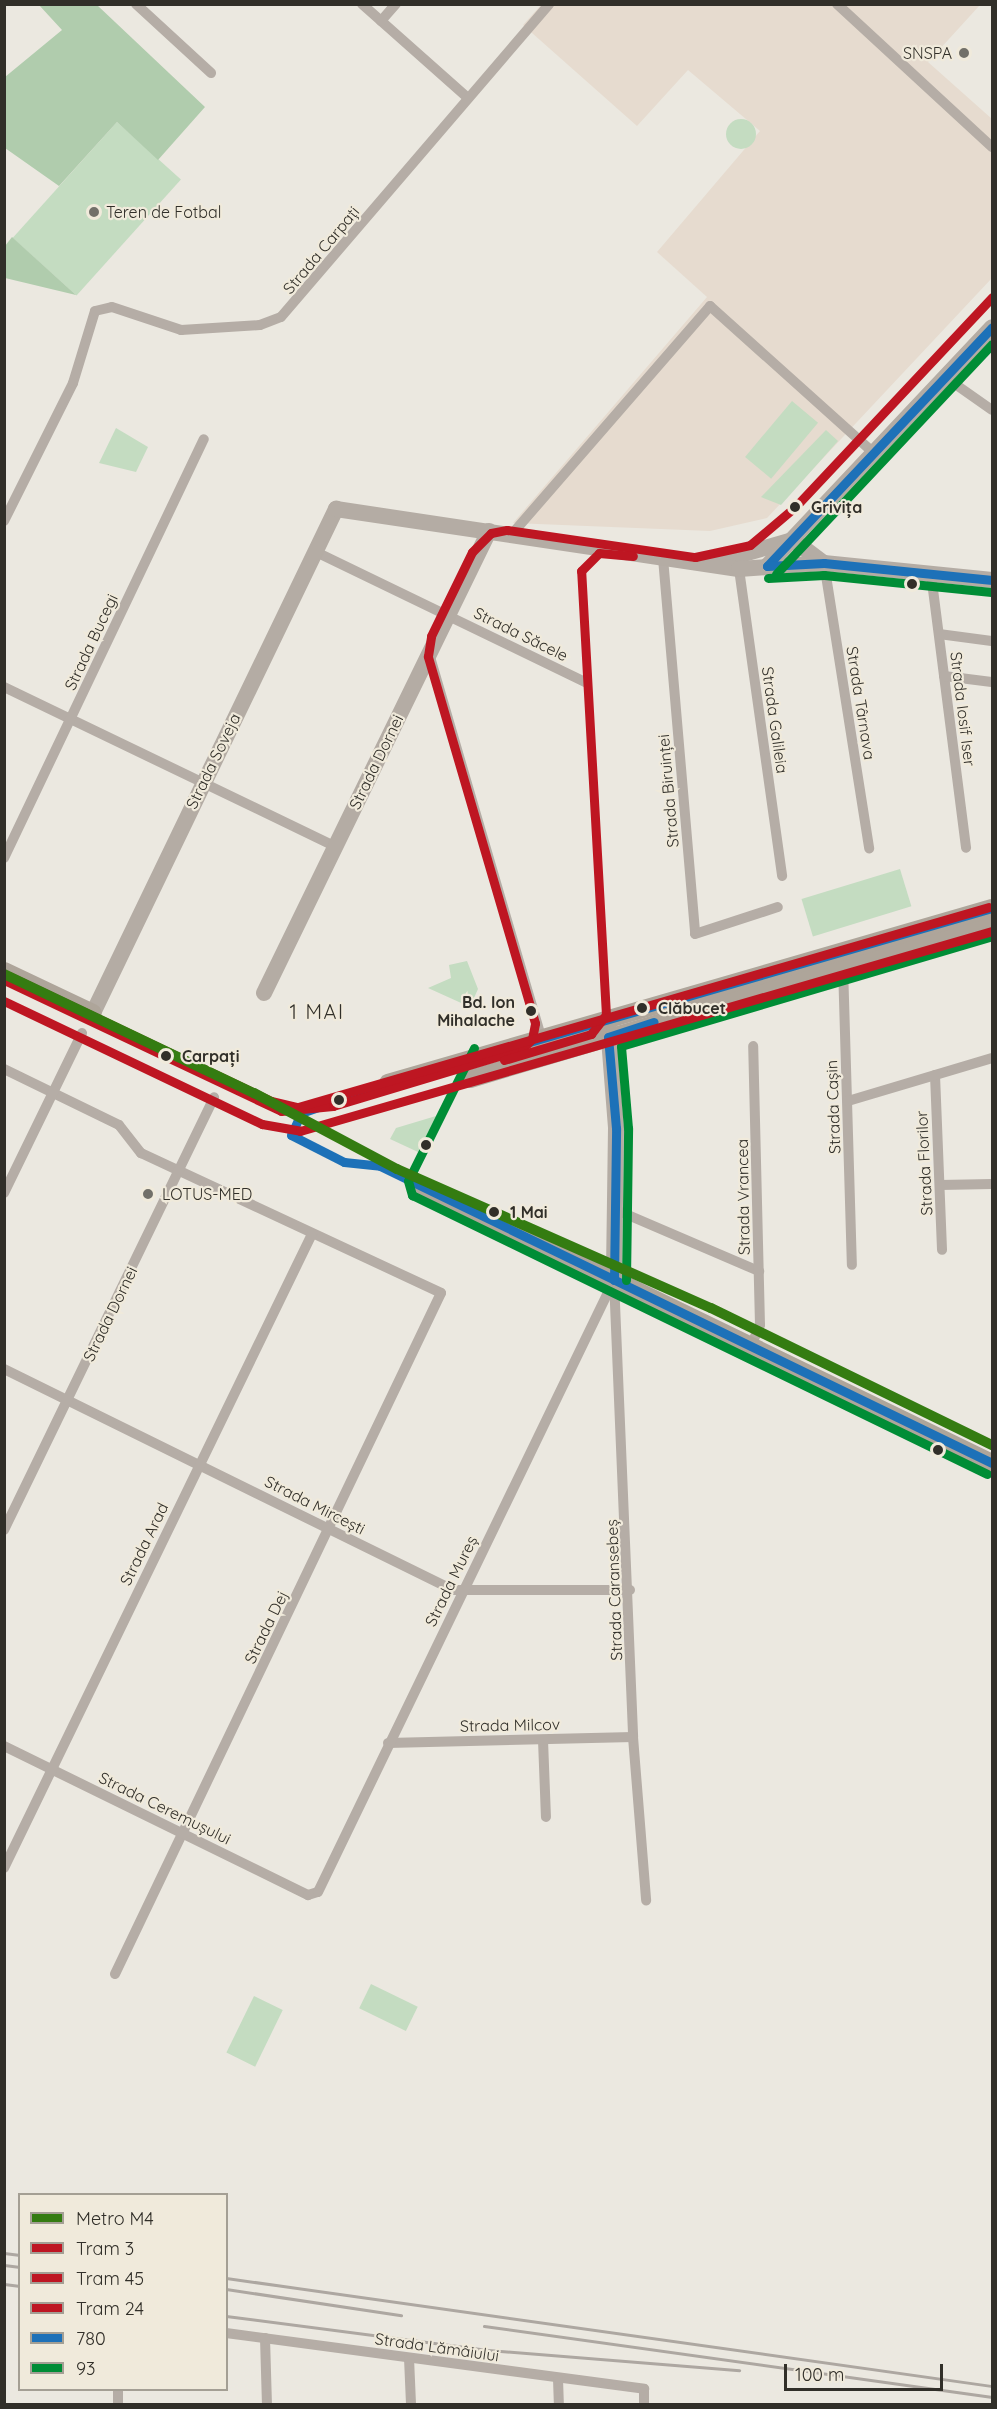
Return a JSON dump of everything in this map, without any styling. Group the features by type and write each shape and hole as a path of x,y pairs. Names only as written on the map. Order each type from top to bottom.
{"main road":[{"path":"470,1079 608,1037 993,908"},
{"path":"388,1083 607,1017 842,957 993,924"},
{"path":"4,971 93,1013"},
{"path":"419,1185 993,1463"}],"street":[{"path":"136,4 211,73"},
{"path":"362,4 468,98 549,4"},
{"path":"381,21 396,4"},
{"path":"837,4 993,147"},
{"name":"Strada Carpați","path":"4,521 74,383 95,311 112,307 181,330 260,325 281,317 468,98"},
{"path":"512,534 710,306 874,453"},
{"path":"767,566 993,327"},
{"path":"945,377 993,410"},
{"name":"Strada Bucegi","path":"4,858 204,439"},
{"name":"Strada Soveja","path":"93,1013 334,510 489,531"},
{"path":"489,531 739,569 824,563 993,580"},
{"name":"Strada Dornei","path":"264,993 489,531"},
{"path":"793,540 824,563"},
{"path":"708,565 793,540"},
{"path":"793,540 793,556 801,565"},
{"name":"Strada Săcele","path":"314,551 585,682"},
{"name":"Strada Biruinței","path":"663,558 694,934 778,907"},
{"name":"Strada Târnava","path":"824,563 869,848"},
{"name":"Strada Galileia","path":"739,569 782,876"},
{"name":"Strada Iosif Iser","path":"931,574 966,848"},
{"path":"939,634 993,641"},
{"path":"430,651 541,1036"},
{"path":"944,676 993,682"},
{"path":"4,687 335,846"},
{"name":"Strada Cașin","path":"842,957 852,1265"},
{"path":"607,1017 616,1128 614,1280"},
{"path":"4,1193 82,1033"},
{"name":"Strada Vrancea","path":"750,1346 760,1325 753,1046"},
{"path":"470,1079 484,1053"},
{"path":"848,1101 993,1058"},
{"path":"4,1070 119,1125 141,1153 312,1234"},
{"name":"Strada Florilor","path":"935,1075 942,1250"},
{"name":"Strada Dornei","path":"4,1530 214,1097"},
{"path":"940,1185 993,1184"},
{"path":"614,1209 759,1271"},
{"name":"Strada Dej","path":"115,1974 331,1529 441,1293 312,1234"},
{"name":"Strada Arad","path":"4,1868 312,1234"},
{"name":"Strada Caransebeș","path":"614,1280 630,1590 633,1737 646,1900"},
{"name":"Strada Mureș","path":"314,1895 614,1280"},
{"name":"Strada Mircești","path":"4,1369 462,1593 630,1590"},
{"name":"Strada Milcov","path":"388,1743 633,1737"},
{"path":"543,1740 546,1817"},
{"name":"Strada Ceremușului","path":"4,1746 314,1895"},
{"name":"Strada Lămâiului","path":"228,2333 644,2389 644,2404"},
{"path":"266,2338 267,2404"},
{"path":"409,2358 411,2404"},
{"path":"558,2379 559,2404"}],"shaded area":[{"path":"541,5 980,5 928,62 992,119 992,278 767,518 710,531 513,523 707,297 657,252 760,131 688,70 637,126 523,25"}],"green space":[{"path":"39,5 97,5 205,107 158,160 117,122 59,186 5,148 5,77 62,30"},
{"path":"741,119 752,123 756,134 752,145 741,149 730,145 726,134 730,123"},
{"name":"Teren de Fotbal","path":"117,122 181,180 77,295 13,238"},
{"path":"12,237 76,295 5,278 5,246"},
{"path":"792,401 818,423 771,479 745,457"},
{"path":"116,428 148,447 136,472 99,463"},
{"path":"826,430 838,441 781,505 761,497"},
{"path":"900,869 911,906 813,936 802,899"},
{"path":"467,961 478,989 470,1007 428,988 451,978 449,965"},
{"path":"436,1116 418,1152 390,1139 396,1128"},
{"path":"371,1984 418,2007 406,2031 359,2008"},
{"path":"254,1996 283,2010 255,2067 226,2053"}],"railway":[{"path":"4,2253 18,2255"},
{"path":"4,2265 18,2267"},
{"path":"228,2278 992,2386"},
{"path":"4,2284 18,2286"},
{"path":"228,2289 401,2315"},
{"path":"228,2316 488,2350 739,2370"},
{"path":"484,2326 992,2397"}],"metro line":[{"name":"M4","path":"4,974 254,1093 397,1169 711,1308 992,1445"}],"tram line":[{"name":"3","path":"4,980 281,1111 333,1106 522,1049 532,1039 535,1023 428,656 431,636 472,552 491,533 507,530 695,557 750,545 795,507 992,297"},
{"name":"3","path":"504,1060 591,1034 606,1015 581,571 599,553 633,556"},
{"name":"24","path":"9,976 271,1101 298,1107 989,907"},
{"name":"45","path":"4,1001 262,1124 300,1131 992,931"}],"transit line":[{"name":"780","path":"767,566 992,327"},
{"name":"93","path":"776,574 992,344"},
{"name":"780","path":"767,566 824,563 992,580"},
{"name":"93","path":"768,578 824,575 991,592"},
{"name":"780","path":"992,908 388,1083 301,1113 291,1135 344,1162 380,1166 992,1463"},
{"name":"93","path":"626,1280 628,1128 621,1046 992,936"},
{"name":"780","path":"614,1280 616,1128 608,1037 654,1022"},
{"name":"93","path":"474,1048 408,1181 412,1195 987,1474"}],"place":[{"name":"SNSPA","path":"964,53"},
{"name":"Teren de Fotbal","path":"94,212"},
{"name":"Grivița","path":"795,507"},
{"name":"Clăbucet","path":"642,1008"},
{"name":"Bd. Ion Mihalache","path":"531,1011"},
{"name":"Carpați","path":"166,1056"},
{"name":"LOTUS-MED","path":"148,1194"},
{"name":"1 Mai","path":"494,1212"}],"district":[{"name":"1 MAI","path":"317,1011"}]}
